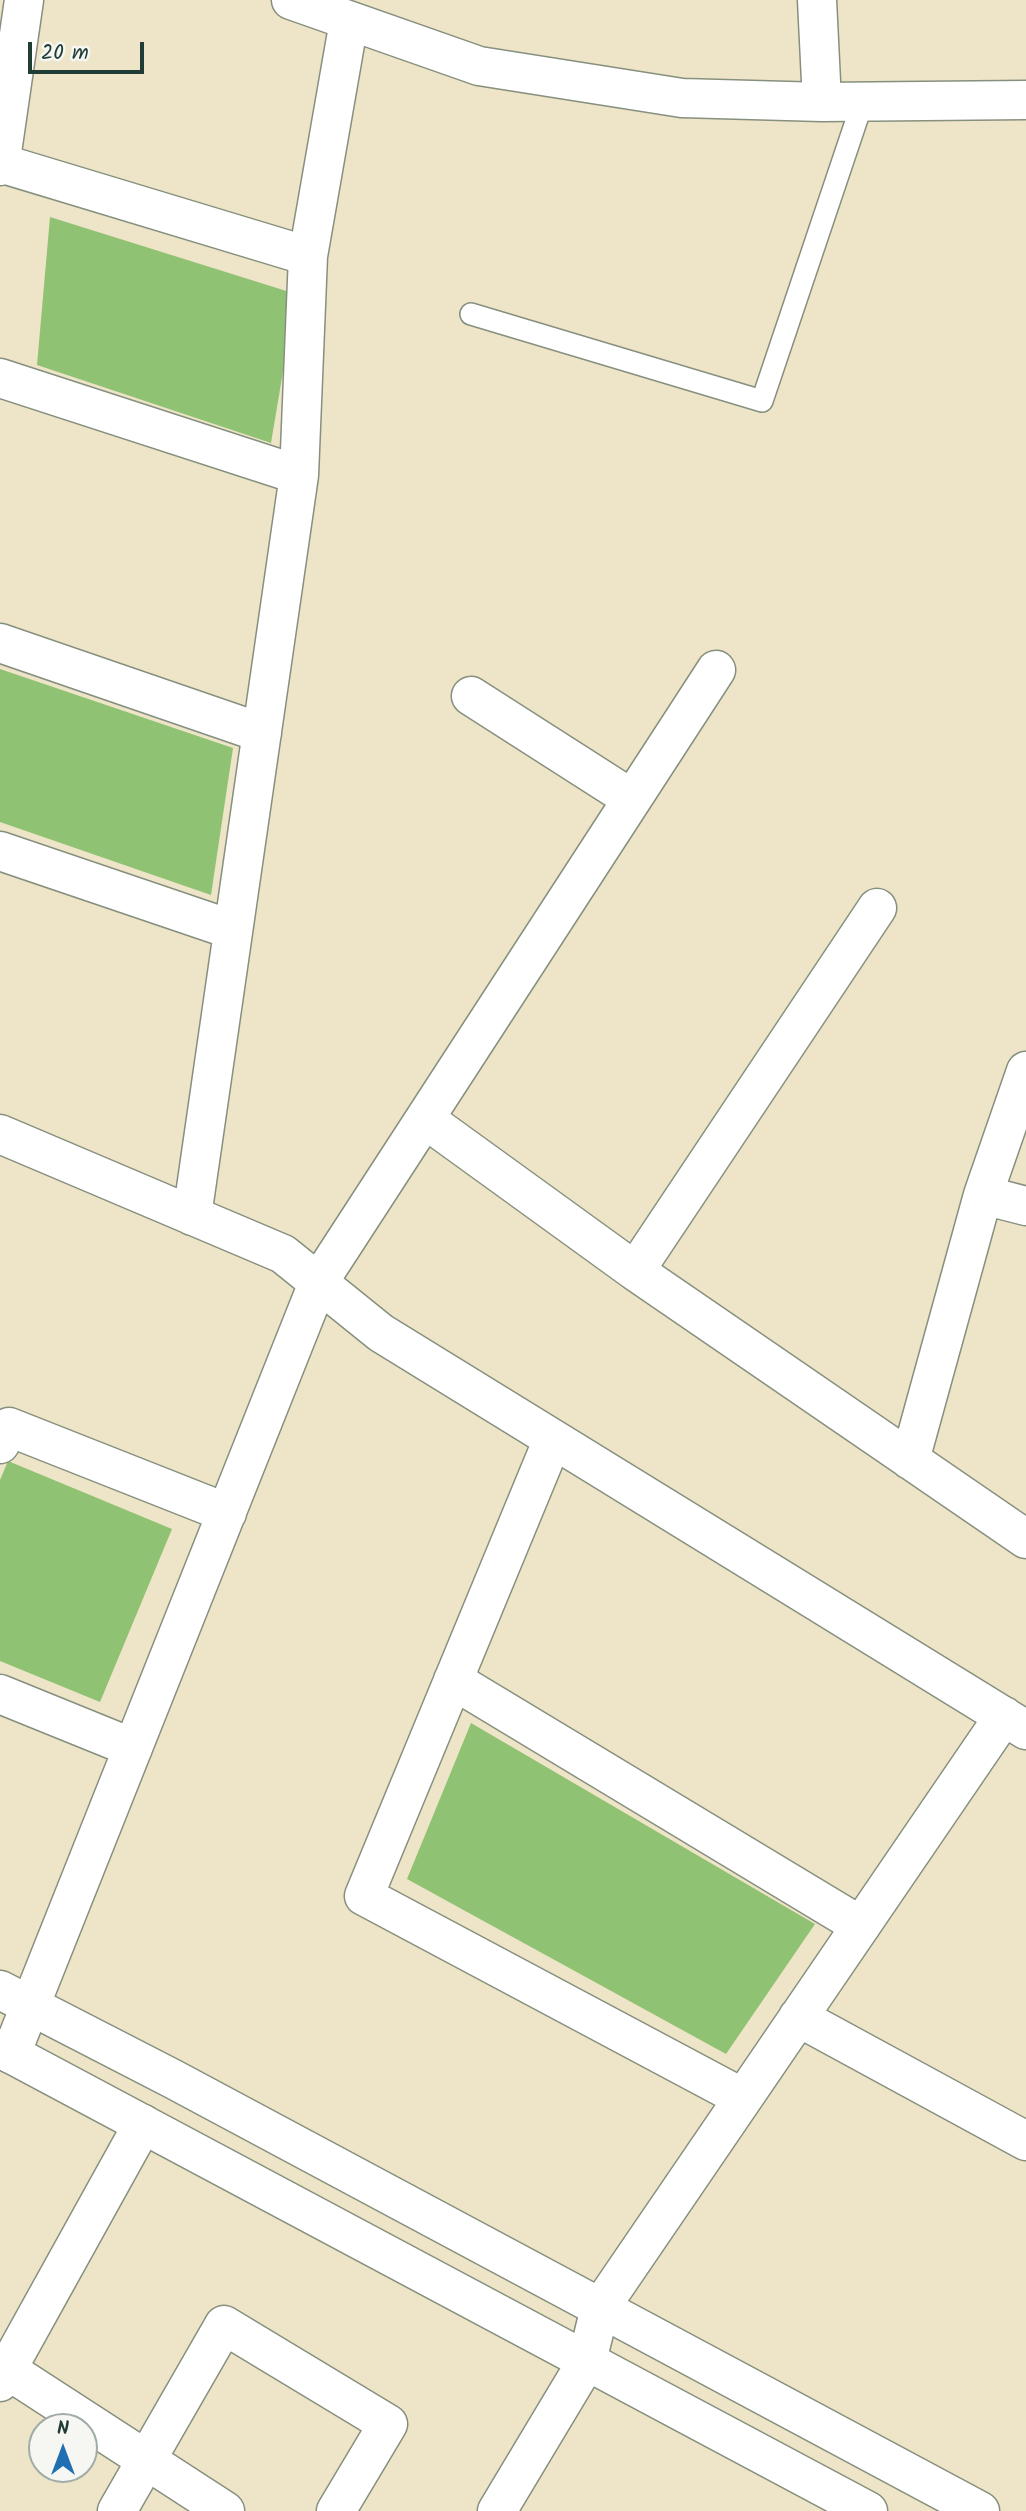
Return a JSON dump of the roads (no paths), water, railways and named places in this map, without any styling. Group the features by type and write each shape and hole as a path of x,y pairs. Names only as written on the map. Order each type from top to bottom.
{"street":[{"path":"24,0 0,164 307,256"},
{"path":"291,0 479,65 682,98 821,102 1026,100"},
{"path":"817,0 821,102"},
{"path":"192,1216 299,475 307,256 349,21"},
{"path":"0,377 299,475"},
{"path":"0,643 262,733"},
{"path":"716,670 318,1283 133,1748 15,1998 6,2051 868,2511"},
{"path":"471,696 632,799"},
{"path":"0,851 233,930"},
{"path":"635,1271 877,908"},
{"path":"910,1460 984,1195 1026,1071"},
{"path":"425,1119 635,1271 1026,1539"},
{"path":"0,1135 283,1254 381,1333 1015,1723 861,1926 600,2308 587,2361 497,2511"},
{"path":"984,1195 1026,1206"},
{"path":"0,1444 9,1427 227,1513"},
{"path":"553,1439 364,1896 743,2098"},
{"path":"453,1680 861,1926"},
{"path":"0,1694 133,1748"},
{"path":"15,1998 980,2511"},
{"path":"798,2017 1023,2132"},
{"path":"143,2124 2,2372 225,2511"},
{"path":"117,2511 224,2325 388,2424 336,2511"}],"lane":[{"path":"471,314 762,401 863,101"}]}
